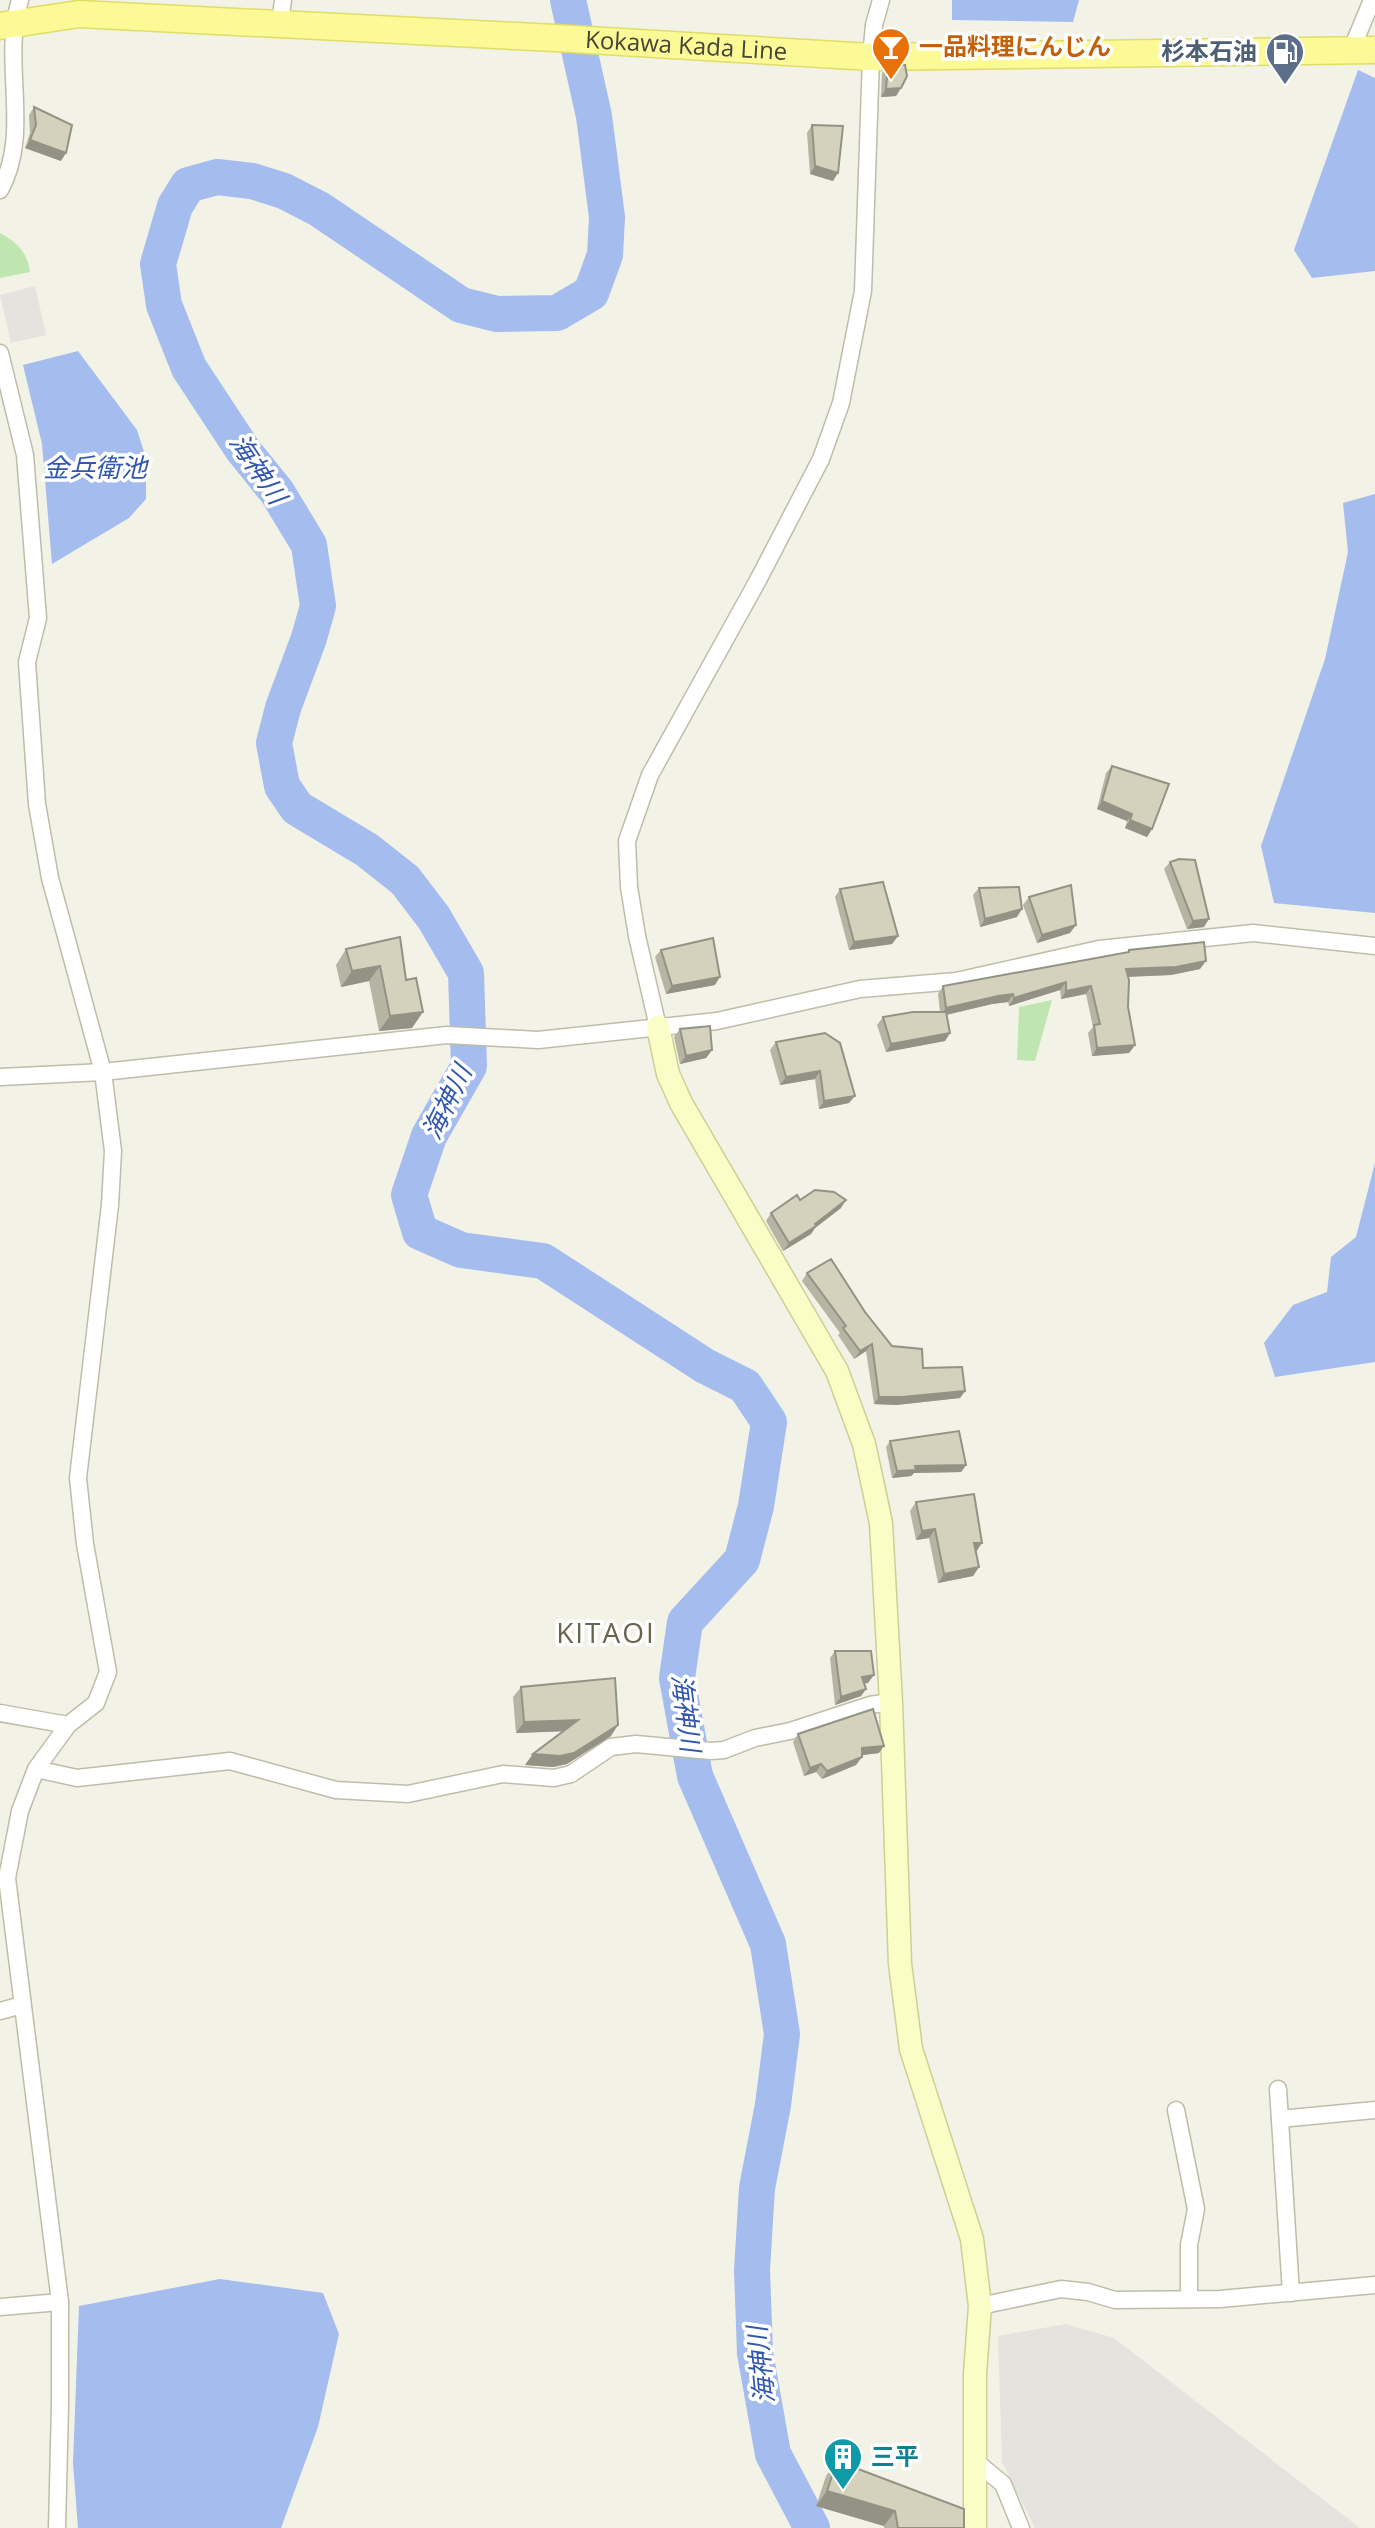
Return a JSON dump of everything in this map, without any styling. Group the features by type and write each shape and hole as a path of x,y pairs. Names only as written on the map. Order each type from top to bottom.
{"main road":[{"name":"Kokawa Kada Line","path":"11,16 281,12 555,38 871,57 1365,50"}],"street":[{"path":"881,0 874,25 871,57 863,291 841,403 814,472 650,775 627,841 629,887 637,936 668,1074 681,1103 837,1371 864,1444 881,1523 900,1964 911,2049 972,2239 980,2306 975,2374 975,2528"},
{"path":"1365,50 1355,41 1372,0"},
{"path":"0,190 7,179 17,131 11,16"},
{"path":"0,353 25,455 30,512 38,618 27,662 37,804 50,878 103,1072 113,1151 110,1205 78,1478 85,1544 108,1672 96,1703 68,1725 36,1769 20,1811 7,1878 60,2302 57,2528"},
{"path":"0,1077 103,1072 447,1035 538,1040 717,1021 860,989 956,981 1099,949 1253,933 1375,946"},
{"path":"36,1769 77,1778 230,1761 336,1790 408,1794 503,1774 554,1778 571,1774 611,1747 636,1744 711,1751 790,1731 870,1705 891,1702"},
{"path":"0,1713 68,1725"},
{"path":"0,2011 22,2005"},
{"path":"1278,2089 1291,2293"},
{"path":"1176,2110 1196,2209 1189,2245 1189,2299"},
{"path":"1280,2119 1375,2110"},
{"path":"980,2306 1061,2289 1088,2292 1115,2300 1189,2299 1375,2285"},
{"path":"0,2307 60,2302"},
{"path":"974,2460 1003,2484 1021,2528"}],"green space":[{"path":"0,233 21,249 30,272 0,278"},
{"path":"1052,1000 1035,1061 1017,1060 1019,1007"}],"shaded area":[{"path":"35,286 46,335 11,343 0,295"},
{"path":"1066,2324 1114,2338 1360,2528 1035,2528 1002,2462 998,2336"}],"water":[{"path":"952,0 1079,0 1073,22 952,20"},
{"path":"1358,70 1375,78 1375,271 1312,278 1294,250"},
{"name":"金兵衛池","path":"78,351 137,430 146,458 146,499 129,518 52,564 42,444 23,365"},
{"path":"1375,494 1375,913 1274,903 1261,846 1325,659 1348,552 1343,503"},
{"path":"1375,1163 1375,1362 1275,1377 1264,1343 1293,1305 1327,1292 1331,1257 1356,1237"},
{"path":"220,2279 323,2293 339,2334 318,2427 281,2528 78,2528 73,2463 79,2306"}],"building":[{"path":"888,65 905,65 907,76 901,88 886,89"},
{"path":"34,107 72,125 66,153 30,140 36,125"},
{"path":"812,125 843,126 838,173 815,166"},
{"path":"1112,766 1169,784 1152,829 1130,820 1132,814 1102,801"},
{"path":"1195,860 1209,919 1193,921 1170,862"},
{"path":"883,882 898,936 854,942 840,889"},
{"path":"1071,885 1076,925 1042,935 1029,897"},
{"path":"1019,887 1022,909 985,919 979,888"},
{"path":"400,937 406,980 416,978 423,1012 390,1016 380,966 352,971 346,949"},
{"path":"713,938 720,977 672,986 661,950"},
{"path":"1204,942 1206,961 1176,967 1126,969 1129,980 1128,1007 1135,1045 1097,1048 1094,1025 1100,1024 1091,986 1066,991 1066,982 1014,998 1013,994 998,996 946,1008 943,986 1129,950"},
{"path":"913,1012 946,1012 950,1033 891,1044 883,1017"},
{"path":"710,1026 712,1050 686,1056 680,1029"},
{"path":"825,1033 840,1043 855,1096 824,1101 820,1071 786,1077 776,1042"},
{"path":"815,1190 834,1192 846,1200 816,1226 789,1243 771,1213 797,1195 800,1200"},
{"path":"831,1259 865,1312 892,1346 922,1349 923,1368 962,1367 965,1391 879,1397 872,1344 860,1351 843,1328 846,1326 807,1273"},
{"path":"959,1431 966,1465 915,1466 916,1470 897,1471 890,1441"},
{"path":"974,1494 982,1543 974,1543 979,1567 944,1574 935,1529 922,1531 916,1502"},
{"path":"835,1651 871,1651 874,1675 862,1677 866,1689 841,1697"},
{"path":"615,1678 618,1725 574,1753 560,1756 533,1754 578,1720 524,1722 521,1687"},
{"path":"873,1709 884,1746 862,1748 862,1757 827,1771 821,1764 810,1768 798,1734"},
{"path":"837,2461 964,2509 964,2528 898,2528 895,2511 827,2491"}],"waterway":[{"name":"海神川","path":"568,0 594,116 607,217 605,255 591,293 557,313 497,314 461,305 319,209 284,191 252,181 217,177 188,185 175,206 158,264 164,305 189,368 243,450 277,492 309,545 318,606 274,743 282,786 297,808 367,850 405,880 434,918 466,973 469,1066 429,1136 409,1195 420,1232 461,1250 543,1261 705,1366 745,1386 769,1422 756,1506 742,1560 685,1622 677,1678 695,1776 768,1944 782,2034 773,2105 757,2188 752,2270 755,2353 773,2454 812,2528"}],"place":[{"name":"一品料理にんじん","path":"891,81"},
{"name":"杉本石油","path":"1285,86"},
{"name":"三平","path":"843,2491"}],"district":[{"name":"KITAOI","path":"606,1633"}]}
